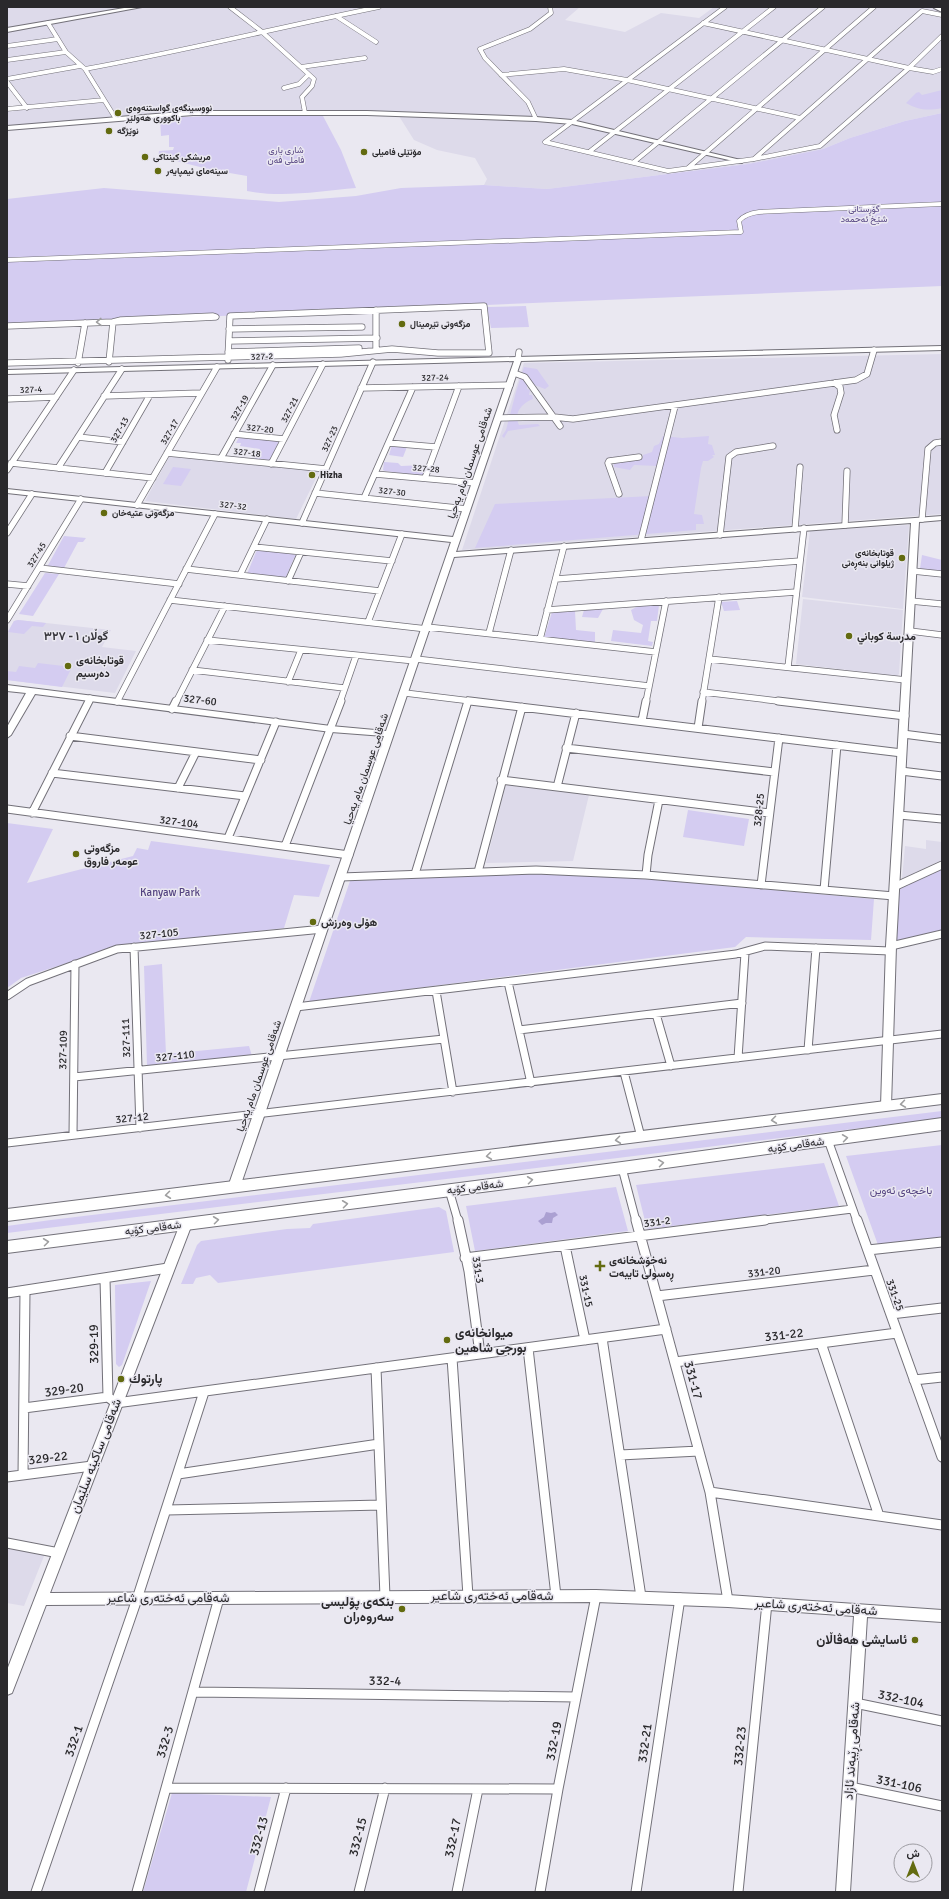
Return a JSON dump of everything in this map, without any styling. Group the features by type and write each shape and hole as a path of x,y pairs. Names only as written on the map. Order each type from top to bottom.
{"highway":[{"path":"7,1215 942,1099"},
{"name":"شەقامی کۆیە","path":"7,1247 622,1168 942,1124"}],"street":[{"path":"7,30 139,7"},
{"path":"230,7 261,31 314,79 314,82 302,97 305,113"},
{"path":"85,70 155,56 261,31 379,7"},
{"path":"536,119 528,102 501,76 485,58 480,49 530,29 551,13 550,7"},
{"path":"725,7 545,142 668,170 742,161 820,146 909,68 942,36"},
{"path":"589,152 774,7"},
{"path":"634,162 823,7"},
{"path":"688,168 874,7"},
{"path":"936,7 942,10"},
{"path":"754,159 869,59 921,9 942,15"},
{"path":"336,16 376,42"},
{"path":"48,23 66,52 85,70 116,119"},
{"path":"703,23 909,68 933,72 942,69"},
{"path":"7,46 58,39"},
{"path":"7,60 66,52"},
{"path":"301,67 365,58"},
{"path":"26,108 7,80 80,66"},
{"path":"501,76 564,69 627,80 800,118"},
{"path":"284,88 299,84 308,75"},
{"path":"7,109 104,100"},
{"path":"7,128 193,113 305,113 536,119 572,122 742,161"},
{"path":"7,260 741,232 739,221 741,218 755,213 942,204"},
{"path":"7,326 213,316 484,306 489,353 438,353 392,349 376,350 348,356 228,356"},
{"path":"376,310 376,350"},
{"path":"228,356 230,316"},
{"path":"109,361 114,322"},
{"path":"79,362 85,323"},
{"path":"230,329 362,327"},
{"path":"229,341 377,338"},
{"path":"7,364 228,356 360,348"},
{"name":"327-2","path":"7,372 122,368 273,366 519,355 942,348"},
{"path":"499,418 554,417 573,419 856,380 867,374 874,350"},
{"name":"شەقامی عوسمان مام یەحیا","path":"234,1187 405,693 519,355"},
{"name":"327-23","path":"302,523 373,362"},
{"name":"327-21","path":"271,464 323,364"},
{"name":"327-19","path":"221,458 273,366"},
{"name":"327-17","path":"137,505 217,367"},
{"path":"58,468 122,368"},
{"path":"7,470 74,370"},
{"path":"514,373 525,378 560,426"},
{"path":"835,383 840,387 841,393 834,415 837,430"},
{"name":"327-24","path":"361,388 510,385"},
{"path":"424,478 459,386"},
{"path":"364,498 413,387"},
{"path":"104,396 201,393"},
{"name":"327-13","path":"105,473 150,395"},
{"name":"327-4","path":"7,399 56,398"},
{"path":"641,540 675,406"},
{"name":"327-20","path":"234,434 284,439"},
{"path":"78,437 123,442"},
{"path":"886,1106 890,948 913,571 918,520 928,449 935,443 942,442"},
{"path":"388,443 436,447"},
{"path":"720,535 729,457 736,452 773,446"},
{"name":"327-18","path":"167,453 326,469"},
{"path":"619,494 608,463 609,461 639,457"},
{"path":"11,463 153,478"},
{"path":"795,529 800,467"},
{"path":"845,525 847,471"},
{"name":"327-28","path":"375,474 476,483"},
{"name":"327-32","path":"7,491 457,540"},
{"name":"327-30","path":"316,493 467,508"},
{"path":"7,532 32,494"},
{"name":"327-45","path":"7,618 81,499"},
{"path":"118,702 215,514"},
{"path":"452,555 942,518"},
{"path":"240,576 267,519"},
{"path":"7,520 15,520"},
{"path":"788,667 804,528"},
{"path":"368,622 402,534"},
{"path":"540,639 564,546"},
{"path":"254,547 392,561"},
{"path":"489,633 511,550"},
{"path":"288,581 301,552"},
{"path":"556,578 800,561"},
{"path":"39,568 179,584"},
{"path":"186,569 380,591"},
{"path":"913,571 942,574"},
{"path":"7,584 28,586"},
{"path":"547,610 796,592"},
{"path":"698,728 719,598"},
{"path":"170,600 656,652"},
{"path":"642,721 666,601"},
{"path":"911,601 942,604"},
{"path":"172,709 225,606"},
{"path":"910,631 942,635"},
{"path":"207,640 356,656 416,660 649,686"},
{"path":"288,682 301,650"},
{"path":"285,846 331,729 356,656"},
{"path":"709,659 906,680"},
{"path":"192,670 344,688"},
{"name":"327-60","path":"7,688 331,729 390,734"},
{"path":"7,733 32,690"},
{"path":"703,692 905,716"},
{"path":"405,693 902,753"},
{"path":"32,813 90,698"},
{"path":"415,874 468,700"},
{"path":"478,872 501,780 522,707"},
{"path":"557,787 576,713"},
{"path":"228,838 276,722"},
{"path":"903,734 942,739"},
{"path":"70,736 261,760"},
{"name":"328-25","path":"761,885 779,738"},
{"path":"824,890 837,745"},
{"path":"566,748 774,772"},
{"path":"178,788 196,752"},
{"path":"901,771 942,776"},
{"path":"52,773 245,796"},
{"path":"501,780 769,813"},
{"path":"646,875 648,855 659,800"},
{"name":"327-104","path":"7,809 349,855"},
{"path":"899,814 942,819"},
{"path":"341,877 536,870 646,875 824,890 894,892 942,864"},
{"name":"327-105","path":"7,996 28,982 118,949 323,929"},
{"path":"296,1007 745,953 764,946 890,948 942,934"},
{"name":"327-111","path":"134,947 140,1128"},
{"path":"808,1050 816,948"},
{"path":"738,1058 745,953"},
{"name":"327-109","path":"73,1135 75,964"},
{"path":"508,982 531,1083"},
{"path":"436,991 453,1092"},
{"path":"519,1030 742,1003"},
{"path":"656,1014 671,1066"},
{"name":"327-12","path":"7,1143 259,1115 942,1034"},
{"name":"327-110","path":"74,1078 444,1040"},
{"path":"624,1072 641,1137"},
{"name":"331-25","path":"828,1140 941,1453"},
{"name":"331-17","path":"622,1168 710,1492 728,1601"},
{"name":"331-3","path":"449,1190 454,1202 465,1258 480,1354"},
{"name":"331-2","path":"465,1258 852,1209"},
{"name":"شەقامی ساکینە سلێمان","path":"7,1688 92,1466 112,1400 186,1224"},
{"path":"868,1250 942,1242"},
{"name":"331-15","path":"564,1246 585,1340"},
{"path":"7,1293 105,1279 168,1268"},
{"name":"331-20","path":"657,1296 874,1270"},
{"name":"329-19","path":"105,1279 112,1400"},
{"path":"24,1475 25,1291"},
{"path":"891,1314 942,1308"},
{"name":"329-20","path":"24,1408 204,1392 666,1329"},
{"name":"331-22","path":"675,1362 897,1333"},
{"path":"602,1338 641,1597"},
{"path":"821,1343 879,1516"},
{"path":"528,1348 556,1596"},
{"path":"452,1358 468,1596"},
{"path":"376,1368 385,1597"},
{"path":"914,1380 942,1377"},
{"name":"332-1","path":"36,1892 167,1510 204,1392"},
{"path":"178,1474 379,1444"},
{"path":"620,1455 699,1451"},
{"name":"329-22","path":"7,1477 92,1466"},
{"path":"710,1492 942,1524"},
{"path":"167,1510 381,1505"},
{"path":"7,1543 59,1553"},
{"name":"شەقامی ئەختەری شاعیر","path":"41,1599 596,1596 680,1598 942,1616"},
{"name":"332-19","path":"540,1892 558,1789 596,1596"},
{"name":"332-3","path":"137,1892 219,1598"},
{"name":"332-21","path":"636,1892 680,1598"},
{"name":"332-23","path":"738,1892 767,1604"},
{"name":"شەقامی ڕێبەند ئازاد","path":"843,1892 861,1611"},
{"name":"332-4","path":"193,1692 576,1697"},
{"name":"332-104","path":"855,1703 942,1721"},
{"name":"331-106","path":"850,1787 942,1806"},
{"path":"166,1788 558,1789"},
{"name":"332-13","path":"259,1892 286,1788"},
{"name":"332-15","path":"359,1892 385,1788"},
{"name":"332-17","path":"456,1892 478,1789"}],"shaded area":[{"path":"7,7 580,7 565,20 625,32 661,13 699,18 714,7 931,7 942,13 942,113 905,121 850,138 823,149 748,164 547,189 484,185 487,179 475,158 437,150 414,140 397,113 209,111 7,126 7,112 29,109 7,78"},
{"path":"942,354 942,514 462,550 524,363"},
{"path":"170,455 317,470 319,472 296,519 145,501"},
{"path":"909,525 903,609 802,597 810,531"},
{"path":"803,599 903,610 899,674 897,676 796,664"},
{"name":"قوتابخانەی دەرسیم","path":"18,620 111,630 102,647 136,651 115,693 7,680 7,633 14,621"},
{"path":"506,785 589,795 573,861 486,863"},
{"path":"926,840 942,842 942,860 902,879 905,846 926,849"},
{"path":"546,1212 555,1212 558,1215 553,1218 552,1223 542,1225 538,1221 544,1217"},
{"path":"7,1538 48,1546 24,1606 7,1603"}],"green space":[{"path":"942,90 942,108 923,109 906,103 916,93 919,92 922,95"},
{"name":"گۆڕستانی شێخ ئەحمەد","path":"942,113 942,286 7,325 7,199 104,188 279,202 356,196 401,188 484,185 547,189 748,164 823,149 850,138 905,121"},
{"name":"شاری یاری فاملی فەن","path":"238,115 323,116 341,150 356,188 288,194 261,193 247,191 247,176 212,170 176,161 158,160 159,151 173,150 174,147 169,147 169,135 161,136 160,118"},
{"path":"526,306 529,327 491,328 487,307"},
{"path":"524,367 537,369 549,386 545,389 532,384 527,384 527,389 530,390 529,395 532,395 533,399 522,406 517,416 517,421 519,425 538,424 540,426 508,431 504,438 502,436 506,430"},
{"path":"663,436 682,438 709,436 708,444 712,445 715,455 712,455 714,457 708,461 703,461 701,468 694,514 702,515 704,524 696,524 696,530 475,548 495,504 652,496 657,466 634,465 630,470 614,467 614,464 643,458 643,455 652,452 654,446 659,444"},
{"path":"239,437 279,441 270,460 255,459 260,449 240,446 241,443 236,443"},
{"path":"392,445 407,447 403,457 389,455"},
{"path":"384,462 398,463 401,466 424,465 426,468 423,476 385,471 383,470"},
{"path":"173,467 191,469 181,486 163,484"},
{"path":"64,536 86,538 83,542 78,542 64,568 47,567"},
{"path":"258,550 293,554 297,556 294,558 286,577 284,578 247,574"},
{"path":"922,555 942,560 942,572 920,569"},
{"path":"45,573 59,574 33,616 19,614"},
{"path":"737,601 740,610 724,611 721,602"},
{"path":"659,605 657,621 651,621 648,641 653,642 652,646 611,641 613,630 641,633 643,625 634,620 631,610 638,606"},
{"path":"603,609 598,618 582,617 584,610"},
{"path":"575,611 576,630 595,632 595,643 544,638 552,612"},
{"path":"18,620 46,623 43,627 32,626 24,634 8,632 14,621"},
{"path":"38,663 72,667 62,687 7,680 7,671 16,672 19,666 35,668"},
{"path":"688,810 749,819 744,846 683,837"},
{"name":"Kanyaw Park","path":"7,823 53,829 27,883 133,856 137,848 148,850 151,841 330,865 319,897 294,895 284,928 116,947 21,978 7,988"},
{"path":"942,869 942,931 895,941 897,889"},
{"path":"536,872 670,881 874,899 871,940 746,937 735,947 309,1002 350,881"},
{"path":"162,964 166,1054 249,1046 252,1056 147,1066 144,966"},
{"path":"942,1111 942,1118 7,1233 7,1226 51,1220"},
{"name":"باخچەی ئەوین","path":"942,1145 942,1237 878,1245 846,1156"},
{"path":"824,1163 839,1206 647,1229 636,1185"},
{"path":"616,1187 628,1231 475,1251 466,1206"},
{"path":"439,1207 446,1211 454,1252 218,1283 210,1275 196,1278 193,1284 181,1284 197,1245 201,1241 287,1229 310,1228 313,1224"},
{"path":"151,1281 122,1365 119,1367 116,1364 115,1285"},
{"path":"172,1793 271,1797 246,1892 143,1892"}],"place":[{"name":"نووسینگەی گواستنەوەی باکووری هەولێر","path":"118,113"},
{"name":"نوێژگە","path":"109,131"},
{"name":"مۆتێلی فامیلی","path":"364,152"},
{"name":"مریشکی کینتاکی","path":"145,157"},
{"name":"سینەمای ئیمپایەر","path":"158,171"},
{"name":"مزگەوتی تێرمینال","path":"402,324"},
{"name":"Hizha","path":"312,475"},
{"name":"مزگەوتی عتیەخان","path":"104,513"},
{"name":"قوتابخانەی ژیلوانی بنەڕەتی","path":"902,558"},
{"name":"مدرسة كوباني","path":"849,636"},
{"name":"قوتابخانەی دەرسیم","path":"68,666"},
{"name":"مزگەوتی عومەر فاروق","path":"76,854"},
{"name":"هۆلی وەرزش","path":"313,922"},
{"name":"نەخۆشخانەی ڕەسولی تایبەت","path":"600,1266"},
{"name":"میوانخانەی بورجی شاهین","path":"447,1340"},
{"name":"پارتوك","path":"121,1379"},
{"name":"بنکەی پۆلیسی سەروەران","path":"402,1609"},
{"name":"ئاسایشی هەڤاڵان","path":"915,1640"}],"district":[{"name":"گوڵان ١ - ٣٢٧","path":"76,636"}]}
